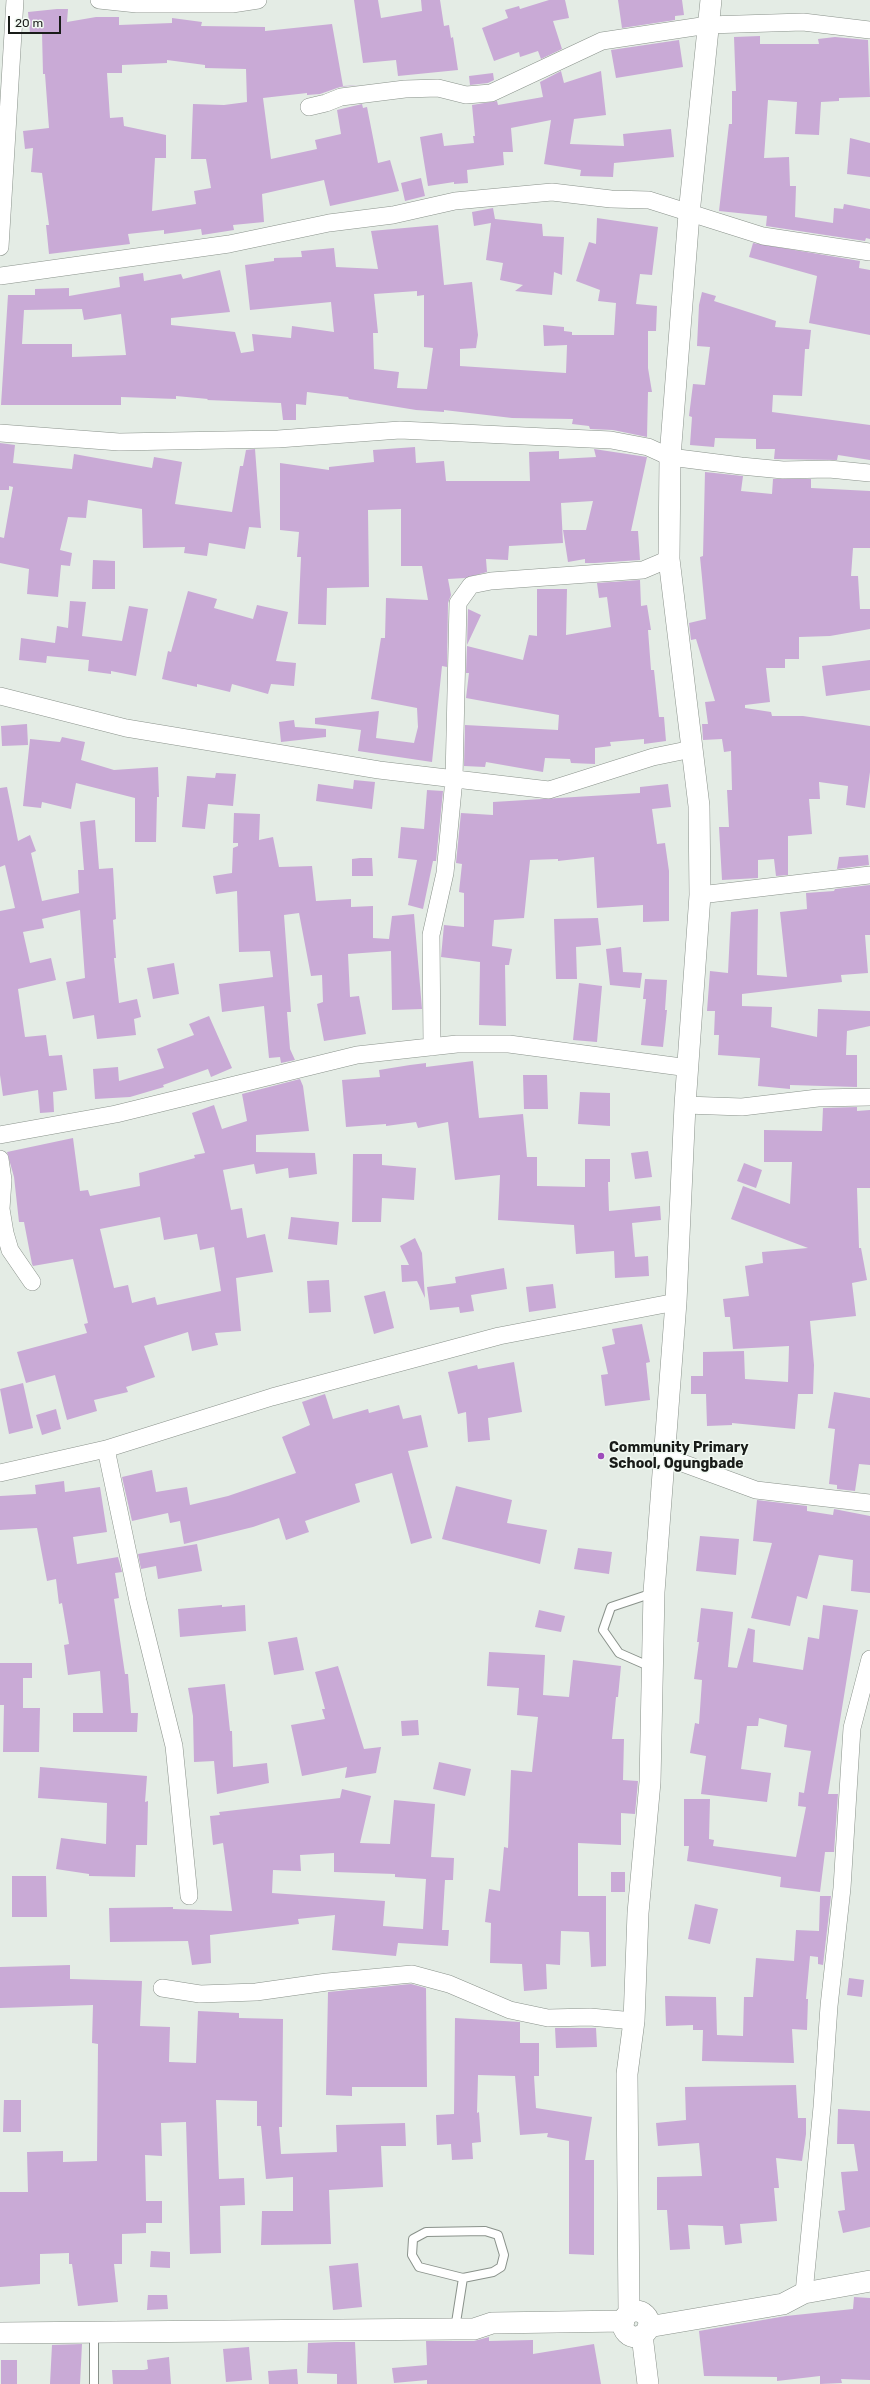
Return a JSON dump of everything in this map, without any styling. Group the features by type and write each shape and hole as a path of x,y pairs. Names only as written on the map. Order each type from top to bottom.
{"street":[{"path":"0,247 15,0"},
{"path":"99,0 138,4 232,4 258,0"},
{"path":"635,2384 637,2324 627,2074 634,2021 638,1913 650,1782 651,1667 654,1592 666,1457 676,1302 685,1105 689,1068 700,895 699,806 670,559 670,457 689,214 711,0"},
{"path":"309,107 326,104 341,97 406,89 438,88 466,95 491,93 602,41 708,25 803,22 870,30"},
{"path":"0,276 229,244 329,223 393,215 455,200 552,192 611,199 649,200 689,214 763,236 870,252"},
{"path":"0,433 119,442 278,439 400,430 611,440 648,447 670,457 783,470 829,469 870,473"},
{"path":"432,1047 431,935 445,873 454,779 458,603 471,585 491,581 643,570 670,559"},
{"path":"0,696 126,728 379,770 549,790 653,757 692,749"},
{"path":"700,895 870,875"},
{"path":"0,1135 116,1114 356,1055 457,1044 509,1044 689,1068"},
{"path":"685,1105 742,1107 818,1098 870,1097"},
{"path":"0,1159 3,1180 2,1209 5,1233 10,1250 32,1282"},
{"path":"0,1473 106,1449 272,1397 498,1336 676,1302"},
{"path":"106,1449 138,1601 174,1746 189,1896"},
{"path":"666,1457 756,1490 870,1503"},
{"path":"804,2293 822,2107 829,2006 842,1888 852,1728 870,1659"},
{"path":"162,1988 200,1994 256,1992 327,1982 412,1974 450,1984 510,2010 548,2018 590,2017 634,2021"},
{"path":"0,2333 465,2329 492,2323 637,2324 783,2304 804,2293 870,2281"},
{"path":"637,2324 648,2384"}],"lane":[{"path":"651,1667 619,1653 603,1630 610,1607 654,1592"},
{"path":"484,2231 498,2235 504,2255 501,2267 493,2272 463,2278 419,2267 412,2255 413,2239 426,2232 484,2231"},
{"path":"463,2278 465,2329"},
{"path":"94,2333 94,2384"}],"building":[{"path":"354,0 378,0 381,18 422,11 421,0 440,0 444,26 449,25 451,38 453,37 458,70 398,76 396,60 363,63"},
{"path":"549,0 565,0 569,18 553,21 562,49 541,59 538,51 520,57 519,52 494,61 482,28 508,18 505,10 519,6 520,9"},
{"path":"618,0 682,0 684,15 675,16 675,20 622,28"},
{"path":"68,9 67,22 96,17 119,17 119,25 172,23 172,18 202,22 201,26 265,27 265,31 332,24 343,86 360,85 340,87 320,94 307,95 307,93 263,98 271,159 317,149 315,140 341,134 337,110 362,104 363,108 367,107 378,163 390,160 399,191 330,206 324,180 262,194 264,222 233,225 234,230 202,235 201,229 164,234 164,230 128,234 130,244 49,254 46,225 49,225 42,173 31,172 33,148 25,149 23,131 49,128 45,74 43,74 42,32 30,33 28,12","holes":["167,60 205,65 205,68 246,69 247,102 224,105 193,104 191,159 206,159 211,188 194,191 196,204 152,211 155,158 166,158 166,135 124,126 123,117 110,118 107,73 122,73 122,65 167,63"]},
{"path":"760,36 760,44 819,44 818,39 835,37 868,40 870,97 839,98 839,101 821,102 819,135 795,134 797,102 768,100 764,158 789,157 790,186 796,186 795,217 833,223 834,208 843,209 844,204 870,209 870,239 866,238 865,241 766,226 767,216 719,211 729,124 732,124 732,91 736,91 734,37"},
{"path":"679,40 683,67 616,78 611,50"},
{"path":"561,71 564,83 601,71 606,115 574,119 570,144 624,146 623,134 671,129 674,157 614,163 613,177 580,176 581,170 544,164 551,120 511,128 513,152 503,152 504,165 467,170 468,183 454,184 454,182 428,186 420,137 442,133 444,146 474,143 473,136 475,136 472,105 497,101 498,105 543,97 540,82"},
{"path":"493,73 494,80 488,83 470,85 469,76"},
{"path":"850,138 870,143 870,177 847,174"},
{"path":"421,178 425,196 405,201 401,183"},
{"path":"493,208 495,219 542,224 543,236 564,237 562,275 554,272 552,295 515,291 523,285 500,280 503,263 486,260 491,223 474,226 472,212"},
{"path":"597,218 658,227 652,275 640,274 636,304 657,306 656,331 648,331 648,368 652,392 648,392 647,437 613,430 590,429 589,426 572,424 573,419 512,418 444,410 444,412 416,410 349,399 348,397 307,392 306,405 296,404 296,420 283,420 281,403 207,400 208,399 176,396 176,399 121,397 121,405 1,405 8,295 35,295 35,289 69,288 69,296 120,287 119,277 143,273 144,281 181,274 183,279 220,270 230,312 171,318 171,325 235,332 241,353 254,351 252,334 291,338 292,326 334,332 331,302 250,310 245,265 274,261 274,258 302,257 301,251 334,248 336,267 378,269 371,231 438,225 444,285 472,282 478,335 476,348 460,349 460,366 566,373 567,345 544,346 543,325 564,327 564,331 572,332 572,335 614,335 616,303 598,301 600,290 576,281 589,242 596,244","holes":["417,291 417,296 424,295 424,347 433,348 427,389 397,388 399,372 374,369 373,333 378,333 374,294","82,309 84,320 121,314 126,355 72,357 72,344 22,344 24,310"]},
{"path":"753,243 860,261 859,268 870,270 870,335 809,323 817,276 749,257"},
{"path":"702,292 716,296 714,301 776,321 775,327 811,330 809,349 805,349 802,396 773,395 772,412 870,425 870,460 838,455 837,460 774,459 775,449 756,449 756,439 715,438 714,447 690,445 692,417 689,416 693,384 705,385 710,347 697,346 699,305"},
{"path":"0,443 15,445 13,463 72,469 74,454 152,468 154,457 182,462 175,504 232,512 240,466 243,466 246,450 255,449 261,528 249,527 245,549 209,543 207,556 184,553 185,547 143,548 142,509 88,500 86,518 68,517 60,550 72,553 70,566 61,565 58,597 27,594 29,569 0,563 0,537 4,538 13,487 9,486 9,490 0,490"},
{"path":"415,447 416,463 444,461 446,481 530,481 529,452 559,451 559,459 596,457 594,449 647,457 631,531 638,531 640,560 585,563 585,559 568,562 563,530 586,530 593,501 561,503 563,543 509,546 508,560 486,559 487,572 465,578 448,579 451,595 448,603 447,667 442,666 432,762 358,751 361,730 315,724 315,718 379,711 376,738 414,743 418,727 417,708 371,699 381,638 385,638 386,598 428,600 422,566 401,566 401,509 368,510 369,587 327,588 326,625 298,624 301,557 297,557 299,532 280,530 280,463 329,470 329,467 374,462 373,450"},
{"path":"705,472 743,476 741,491 772,494 773,479 811,479 811,488 870,491 870,548 853,548 851,576 858,576 860,609 870,609 870,629 830,636 799,637 799,659 785,659 785,668 766,668 770,702 745,705 745,708 771,712 772,716 803,716 870,726 870,772 865,808 846,805 848,786 819,782 820,799 809,799 812,834 788,836 788,875 776,876 774,859 758,860 758,878 722,880 719,827 729,827 727,790 732,790 731,751 724,752 722,739 703,740 702,724 708,724 705,702 715,701 696,639 691,640 689,623 706,619 700,557 703,556"},
{"path":"93,560 115,561 115,589 92,589"},
{"path":"640,580 641,606 647,605 651,630 648,630 651,670 654,670 659,717 664,717 666,741 644,744 644,739 610,742 611,746 595,748 595,764 571,763 570,759 545,758 543,772 486,762 485,767 464,766 465,725 558,730 559,715 466,698 469,673 466,673 467,646 523,660 529,635 537,636 537,589 567,589 566,635 611,627 607,597 599,598 597,583"},
{"path":"188,591 217,599 214,608 253,619 257,605 288,612 276,661 296,663 294,686 271,684 268,694 232,684 230,692 197,684 197,687 162,679 168,651 171,652"},
{"path":"70,601 86,602 82,636 122,641 129,606 148,609 136,676 111,671 111,674 88,671 89,660 47,656 46,663 19,660 21,638 55,643 57,626 68,628"},
{"path":"468,609 481,615 467,645"},
{"path":"870,660 870,690 826,696 822,666"},
{"path":"294,720 295,727 326,729 326,737 281,742 279,722"},
{"path":"27,724 28,745 2,746 1,726"},
{"path":"62,737 85,742 81,760 114,770 158,767 159,797 157,797 156,842 135,842 135,798 76,783 71,809 42,802 41,808 23,806 30,739 60,742"},
{"path":"216,773 236,774 233,806 208,804 205,829 182,827 187,776 215,778"},
{"path":"354,780 375,782 372,809 316,801 318,784 353,789"},
{"path":"668,784 671,807 652,809 657,844 665,843 669,871 669,921 643,922 643,905 597,908 594,857 558,861 558,859 530,860 524,918 494,920 492,946 512,949 509,965 505,965 506,1026 479,1025 480,962 441,957 444,925 464,927 464,893 459,892 462,864 456,863 461,813 493,815 493,802 640,793 640,787"},
{"path":"7,787 18,841 30,835 36,851 31,853 42,901 79,893 78,870 84,870 80,822 95,820 99,869 113,868 116,919 113,920 116,958 114,958 119,1003 137,999 141,1017 134,1019 136,1035 97,1039 94,1015 73,1019 66,982 85,978 80,910 42,919 44,928 23,932 30,963 51,958 56,980 18,989 25,1037 46,1035 49,1056 62,1055 67,1090 53,1092 54,1112 40,1113 38,1090 3,1096 0,1075 0,911 15,908 5,865 0,867 0,788"},
{"path":"427,790 443,791 436,861 433,861 423,909 408,905 417,860 398,858 401,827 424,829"},
{"path":"234,813 260,814 259,840 273,837 279,867 312,866 316,901 351,899 351,907 373,906 373,938 389,939 392,916 414,914 422,1009 392,1010 391,951 348,954 350,997 359,996 366,1034 324,1041 317,1004 323,1002 322,975 311,976 299,913 284,915 291,1012 287,1012 290,1049 295,1060 281,1063 280,1057 269,1058 264,1006 222,1012 219,984 273,977 270,951 239,952 237,891 216,894 213,876 232,873 233,848 238,846 238,843 233,843"},
{"path":"868,855 869,865 837,869 839,857"},
{"path":"372,858 373,876 352,876 352,859"},
{"path":"870,885 870,935 865,935 868,973 841,975 842,982 742,994 742,1006 772,1007 771,1027 817,1037 818,1009 870,1011 870,1026 847,1031 846,1055 857,1055 857,1087 790,1085 790,1089 758,1086 760,1058 718,1055 719,1035 714,1035 715,1011 707,1011 710,971 728,973 731,912 758,909 757,975 787,977 780,912 807,909 806,893 834,891 835,889"},
{"path":"598,918 601,945 576,947 577,979 556,979 554,919"},
{"path":"621,947 623,972 642,973 640,988 610,985 606,949"},
{"path":"174,963 179,994 153,999 147,968"},
{"path":"645,979 667,980 665,1010 667,1010 663,1047 641,1045 646,999 643,999"},
{"path":"579,983 602,986 597,1042 573,1040"},
{"path":"209,1016 232,1068 211,1077 208,1069 163,1085 164,1087 130,1097 95,1099 93,1069 118,1067 119,1081 164,1068 157,1049 194,1035 189,1024"},
{"path":"473,1061 479,1118 523,1114 527,1157 537,1157 537,1186 585,1187 585,1159 610,1159 610,1182 608,1182 609,1211 660,1206 661,1220 632,1223 635,1257 648,1256 649,1276 615,1278 614,1251 576,1254 574,1225 498,1220 500,1175 455,1180 448,1122 418,1128 416,1122 386,1126 386,1124 346,1127 342,1080 380,1077 379,1070 410,1065 426,1063 426,1067"},
{"path":"523,1075 547,1075 548,1109 524,1109"},
{"path":"300,1079 303,1086 309,1131 256,1135 256,1152 315,1153 317,1174 289,1178 288,1168 256,1174 254,1164 223,1170 231,1210 242,1208 247,1238 265,1234 273,1272 236,1278 241,1331 215,1333 218,1345 192,1351 188,1332 144,1346 155,1377 126,1387 128,1392 94,1400 97,1411 67,1420 55,1375 26,1383 17,1352 87,1333 84,1324 88,1323 73,1259 33,1266 32,1264 24,1222 19,1222 14,1177 7,1152 73,1138 80,1191 88,1190 90,1196 140,1186 139,1173 195,1158 194,1155 205,1153 192,1113 214,1105 222,1129 247,1121 242,1094","holes":["160,1217 164,1240 197,1234 200,1250 214,1247 221,1291 157,1305 155,1297 132,1303 128,1285 114,1288 100,1229"]},
{"path":"580,1092 610,1093 610,1126 578,1124"},
{"path":"857,1107 857,1111 870,1110 870,1188 857,1188 859,1248 861,1248 867,1280 852,1283 856,1316 810,1321 814,1365 813,1394 798,1394 795,1429 732,1423 732,1425 707,1426 706,1394 691,1394 691,1376 703,1376 703,1352 744,1351 745,1379 788,1382 789,1346 733,1349 730,1317 725,1317 723,1299 749,1296 745,1266 763,1263 762,1252 808,1248 731,1219 743,1186 790,1204 792,1162 764,1162 764,1130 822,1131 823,1108"},
{"path":"648,1151 652,1177 635,1179 631,1153"},
{"path":"353,1154 382,1154 382,1165 416,1168 414,1200 382,1198 381,1222 352,1222"},
{"path":"744,1163 762,1170 756,1188 737,1181"},
{"path":"291,1217 339,1222 337,1245 288,1239"},
{"path":"415,1238 422,1253 425,1298 417,1281 402,1282 401,1265 409,1265 400,1246"},
{"path":"504,1268 507,1289 471,1295 474,1311 460,1313 459,1307 430,1310 427,1287 456,1283 455,1277"},
{"path":"329,1280 331,1312 309,1313 307,1281"},
{"path":"553,1284 556,1308 529,1312 526,1287"},
{"path":"385,1291 394,1328 374,1334 364,1296"},
{"path":"642,1324 650,1362 646,1363 650,1400 605,1406 601,1375 608,1374 602,1347 615,1344 612,1329"},
{"path":"514,1362 522,1412 488,1418 490,1440 468,1442 466,1412 458,1414 448,1372 477,1365 478,1369"},
{"path":"23,1383 33,1428 9,1434 0,1389"},
{"path":"834,1392 870,1398 870,1465 859,1464 855,1491 837,1489 837,1485 829,1484 835,1429 828,1428"},
{"path":"325,1394 333,1419 368,1409 369,1413 399,1405 403,1419 421,1415 428,1447 408,1451 432,1538 411,1544 392,1473 355,1484 360,1502 305,1521 309,1532 286,1540 279,1518 253,1527 184,1544 180,1521 170,1523 168,1513 132,1521 122,1477 152,1470 156,1492 187,1487 190,1505 228,1496 296,1473 282,1437 310,1425 302,1402"},
{"path":"56,1409 61,1429 42,1435 36,1415"},
{"path":"64,1481 65,1492 100,1487 107,1532 73,1537 77,1564 118,1557 122,1572 115,1573 119,1598 114,1599 125,1674 128,1674 131,1713 138,1713 137,1732 73,1732 73,1713 103,1713 100,1671 68,1675 64,1645 69,1644 62,1603 59,1604 56,1579 47,1581 37,1528 0,1530 0,1496 36,1494 35,1485"},
{"path":"456,1486 512,1500 507,1523 547,1530 540,1564 442,1539"},
{"path":"757,1500 807,1506 807,1511 833,1515 834,1509 870,1516 870,1593 851,1591 853,1560 819,1555 807,1599 797,1596 790,1626 751,1618 772,1543 753,1541"},
{"path":"700,1536 739,1539 736,1575 696,1571"},
{"path":"197,1544 202,1571 158,1579 156,1566 141,1569 138,1554"},
{"path":"578,1548 612,1552 609,1574 574,1569"},
{"path":"222,1605 222,1607 245,1605 246,1631 180,1637 178,1609"},
{"path":"823,1605 858,1610 828,1794 838,1794 834,1852 825,1852 820,1892 780,1887 781,1877 687,1861 689,1846 684,1846 684,1799 710,1799 709,1839 714,1840 713,1846 796,1857 806,1807 798,1806 799,1792 804,1793 811,1751 784,1747 787,1725 759,1718 758,1726 747,1726 741,1769 771,1773 767,1802 701,1794 706,1756 690,1753 695,1723 699,1724 702,1680 694,1679 699,1642 697,1642 701,1608 733,1612 728,1667 737,1668 748,1628 755,1630 753,1662 803,1670 808,1637 819,1639"},
{"path":"539,1610 565,1616 561,1632 535,1627"},
{"path":"297,1637 304,1670 274,1675 268,1642"},
{"path":"489,1652 545,1655 543,1695 569,1697 573,1660 621,1666 612,1739 624,1739 623,1780 638,1781 635,1814 621,1813 621,1845 578,1843 578,1896 606,1896 606,1966 591,1967 589,1932 561,1931 560,1965 546,1964 547,1989 524,1991 522,1964 490,1963 491,1923 485,1922 489,1889 500,1891 504,1847 508,1848 511,1770 532,1772 538,1717 517,1715 519,1688 487,1686"},
{"path":"0,1663 32,1663 32,1678 23,1678 23,1708 40,1708 39,1752 3,1752 4,1705 0,1705"},
{"path":"338,1666 364,1749 381,1747 376,1773 345,1778 347,1767 302,1776 291,1725 325,1719 322,1709 325,1709 315,1672"},
{"path":"225,1684 230,1731 232,1731 233,1767 267,1763 269,1783 217,1794 214,1761 194,1762 193,1716 188,1688"},
{"path":"418,1720 419,1735 402,1736 401,1721"},
{"path":"439,1762 471,1769 465,1796 433,1789"},
{"path":"40,1767 147,1776 145,1802 148,1801 147,1845 136,1845 135,1877 89,1876 89,1874 56,1869 61,1838 106,1844 107,1803 38,1798"},
{"path":"342,1789 371,1796 360,1843 390,1844 394,1800 435,1804 431,1857 454,1858 453,1880 445,1880 442,1930 449,1930 448,1946 398,1943 396,1956 332,1950 335,1915 298,1919 299,1924 210,1935 211,1963 192,1965 188,1941 110,1942 109,1908 173,1907 173,1909 232,1911 223,1843 213,1845 210,1816 220,1815 219,1812 340,1798","holes":["334,1853 334,1872 395,1874 395,1877 426,1879 423,1929 383,1926 385,1901 272,1893 273,1870 301,1871 300,1855"]},
{"path":"611,1872 625,1872 625,1892 611,1892"},
{"path":"12,1876 46,1876 47,1917 12,1917"},
{"path":"820,1896 831,1896 823,1965 818,1964 818,1957 810,1956 806,1999 808,1999 807,2030 792,2029 794,2063 702,2061 703,2030 693,2030 693,2025 666,2026 665,1996 716,1997 717,2035 743,2036 744,1997 753,1997 756,1958 794,1961 796,1930 819,1931"},
{"path":"695,1904 718,1909 710,1944 688,1939"},
{"path":"70,1965 70,1979 142,1981 140,2026 170,2027 169,2062 196,2063 198,2011 239,2013 239,2018 283,2019 282,2127 279,2127 281,2154 337,2152 336,2125 405,2123 406,2146 381,2146 383,2187 329,2190 331,2244 261,2245 262,2211 293,2211 293,2177 266,2179 261,2126 257,2126 257,2101 216,2100 219,2179 244,2178 245,2205 220,2206 221,2253 190,2254 186,2122 161,2123 162,2156 145,2155 146,2201 162,2201 162,2223 146,2223 146,2233 122,2234 122,2264 114,2264 118,2302 78,2306 72,2264 69,2264 69,2253 40,2254 40,2284 0,2287 0,2192 28,2192 27,2152 63,2151 63,2162 97,2161 98,2044 92,2043 93,2005 0,2008 0,1967"},
{"path":"849,1978 864,1980 862,1997 847,1995"},
{"path":"411,1984 426,1988 427,2087 352,2087 352,2096 326,2095 328,1992"},
{"path":"455,2018 520,2022 520,2043 539,2043 539,2076 534,2076 536,2108 592,2117 585,2160 594,2160 594,2255 569,2254 569,2141 547,2137 548,2133 520,2135 515,2076 478,2075 477,2113 479,2112 481,2142 472,2143 473,2159 452,2160 451,2144 437,2145 436,2115 454,2114"},
{"path":"555,2028 596,2028 597,2047 556,2048"},
{"path":"796,2085 798,2118 806,2118 806,2134 802,2161 776,2158 779,2188 774,2188 777,2221 740,2224 742,2243 725,2245 723,2226 688,2225 690,2249 670,2250 667,2210 657,2210 657,2177 702,2176 699,2143 658,2146 656,2123 686,2120 685,2087"},
{"path":"4,2100 21,2100 21,2132 3,2132"},
{"path":"838,2109 870,2111 870,2227 843,2233 838,2211 845,2210 841,2172 858,2171 854,2144 837,2144"},
{"path":"151,2251 170,2252 170,2268 150,2267"},
{"path":"358,2263 362,2307 333,2310 329,2266"},
{"path":"148,2295 167,2295 168,2309 147,2310"},
{"path":"854,2297 870,2298 870,2380 841,2379 842,2383 820,2384 820,2376 777,2381 777,2377 704,2376 699,2331 786,2316 853,2309"},
{"path":"489,2337 489,2341 533,2340 533,2354 594,2344 601,2384 427,2384 427,2380 394,2383 392,2368 427,2365 426,2341 474,2341"},
{"path":"355,2342 357,2384 337,2384 337,2374 307,2373 308,2343"},
{"path":"82,2344 80,2384 50,2384 52,2345"},
{"path":"249,2347 252,2380 226,2382 223,2349"},
{"path":"169,2357 171,2384 113,2384 112,2370 144,2370 148,2369 147,2360"},
{"path":"1,2360 17,2360 17,2384 1,2384"},
{"path":"297,2369 298,2384 269,2384 268,2371"}],"place":[{"name":"Community Primary School, Ogungbade","path":"601,1456"}]}
